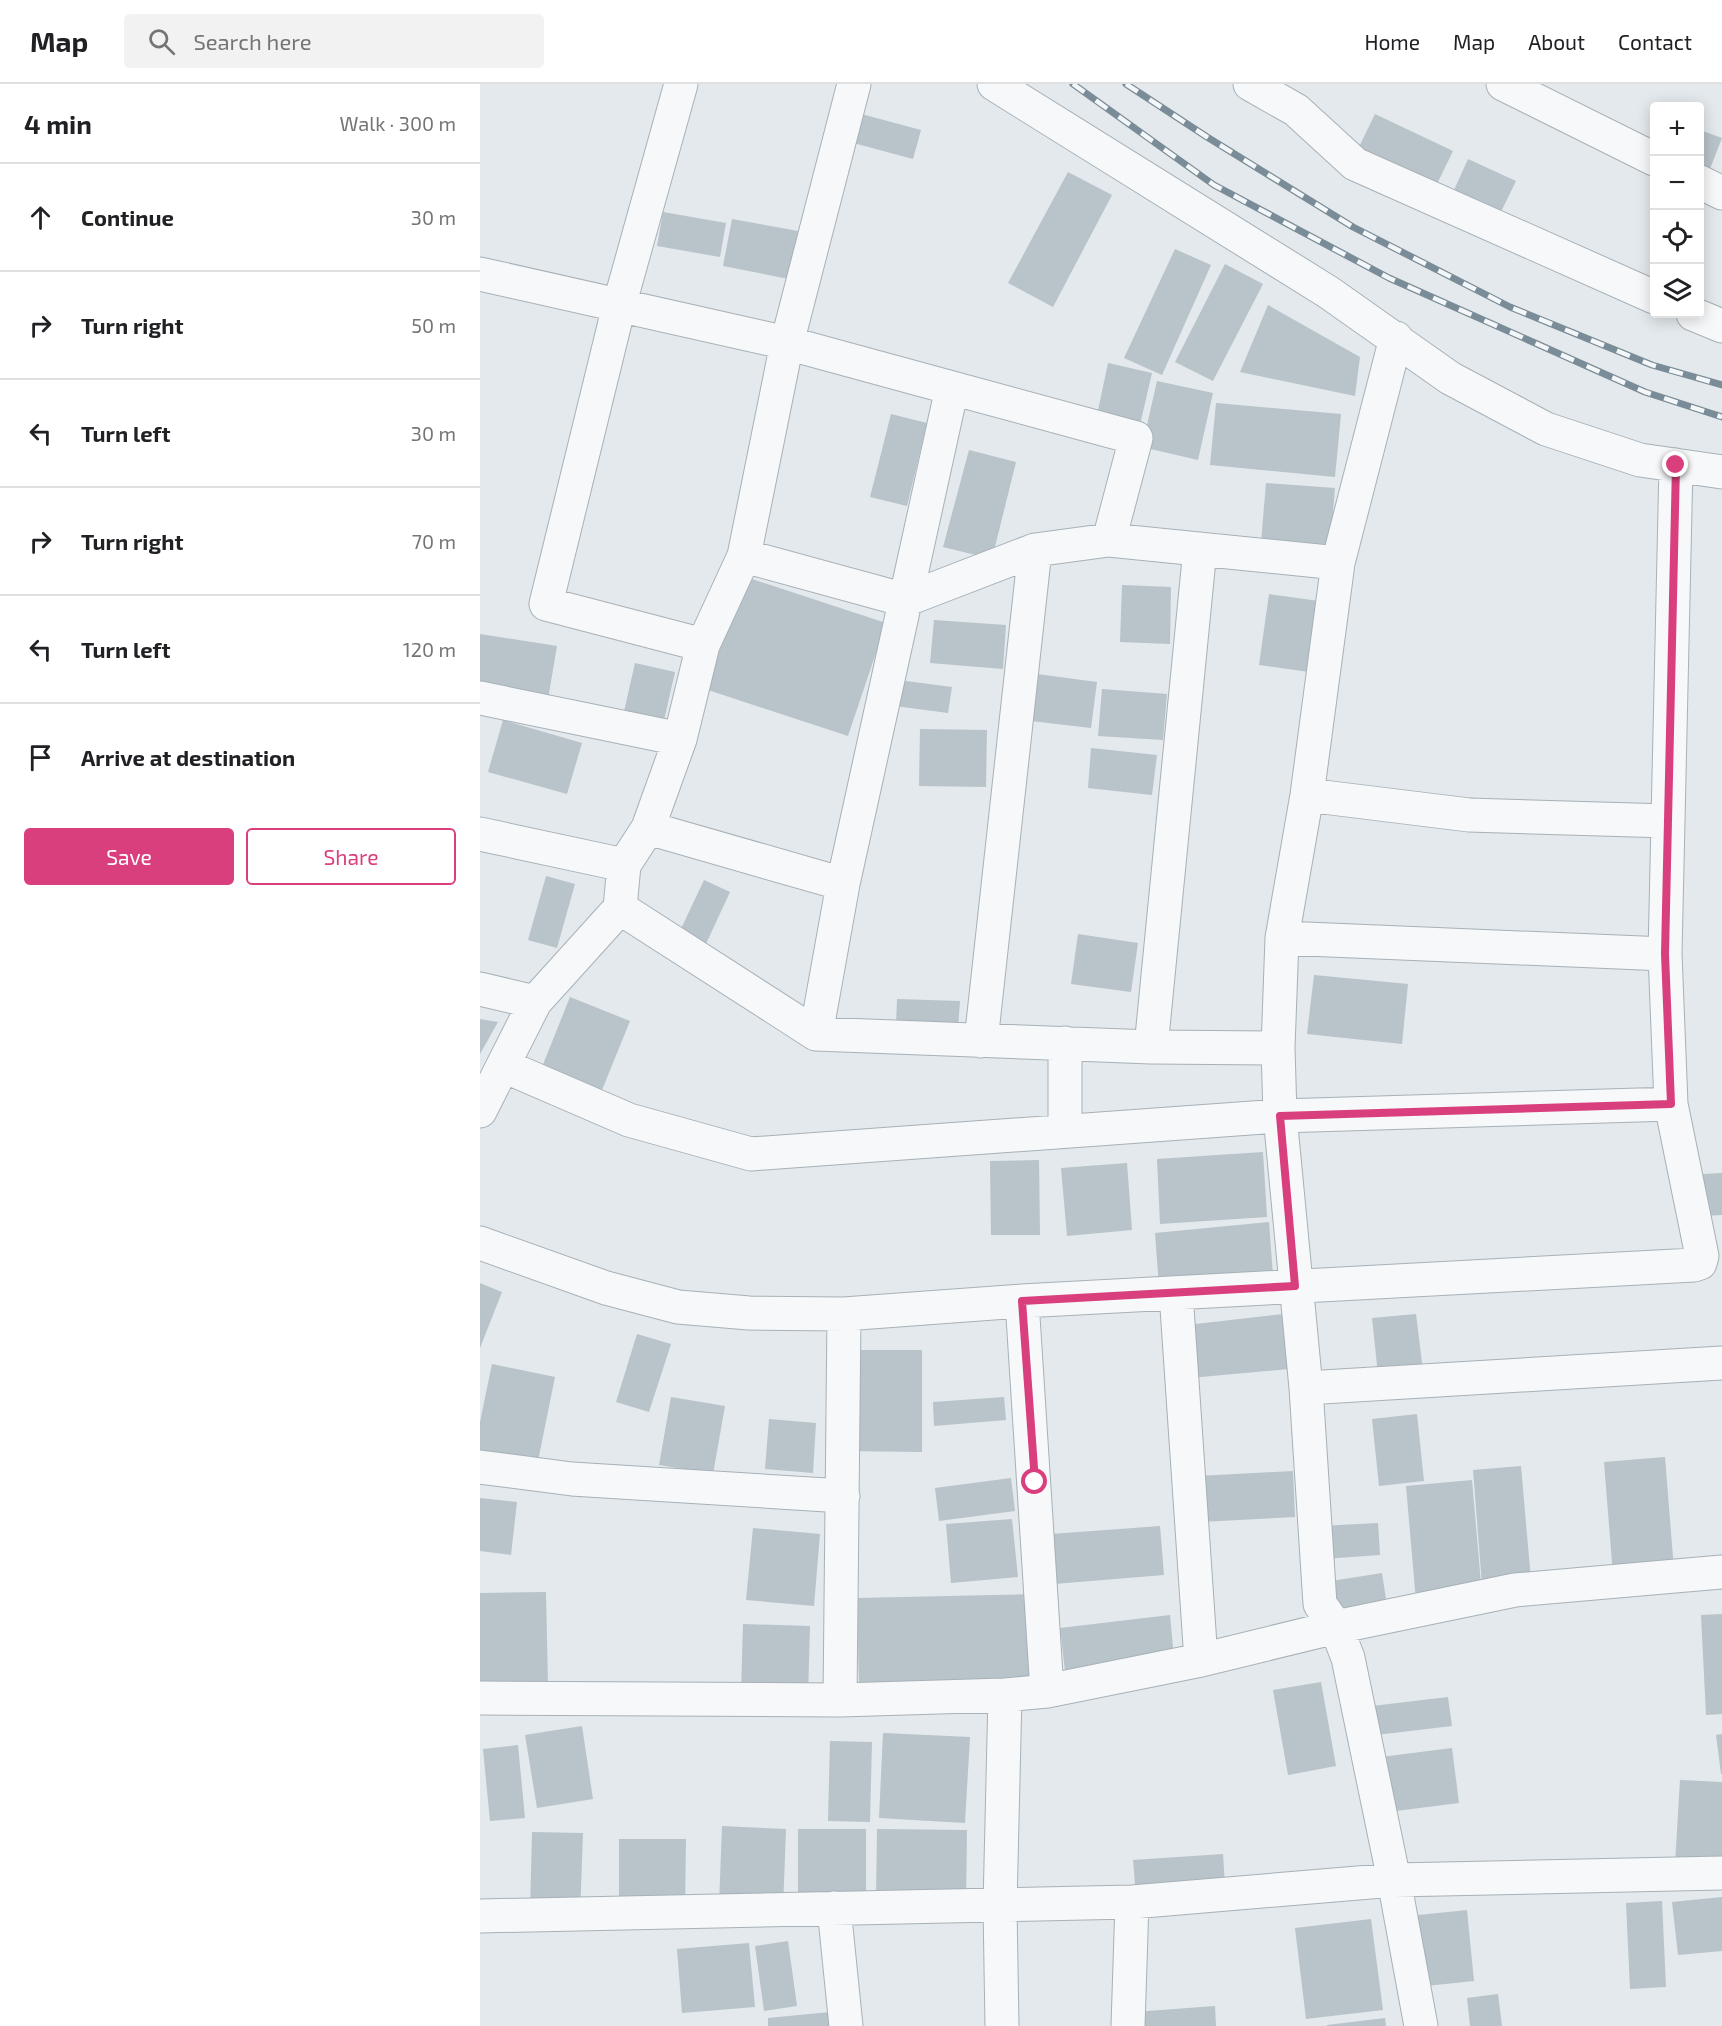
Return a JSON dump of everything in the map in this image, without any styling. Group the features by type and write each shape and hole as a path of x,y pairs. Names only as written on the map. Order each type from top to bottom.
{"street":[{"path":"681,84 619,306 546,604 703,645"},
{"path":"480,1111 536,1002 620,908 624,865 648,828 680,739 703,645 744,556 787,343 854,84"},
{"path":"994,84 1328,292 1450,378 1546,429 1640,460 1722,472"},
{"path":"1250,84 1299,97 1354,164 1650,295"},
{"path":"1503,84 1650,157"},
{"path":"1704,184 1722,193"},
{"path":"480,274 787,343 1136,438 1109,540"},
{"path":"1703,318 1722,326"},
{"path":"1395,338 1338,563 1307,795 1282,938 1278,1048 1280,1116 1306,1388 1320,1604 1336,1627 1348,1658 1394,1880 1421,2026"},
{"path":"816,1034 843,884 952,388"},
{"path":"480,1243 606,1288 678,1307 749,1313 844,1314 1022,1301 1682,1266 1700,1263 1701,1256 1671,1104 1665,954 1676,465"},
{"path":"744,556 905,600 1035,550 1109,540 1338,563"},
{"path":"1151,1047 1200,549"},
{"path":"981,1041 1035,550"},
{"path":"480,698 680,739"},
{"path":"1307,795 1469,815 1668,821"},
{"path":"648,828 843,884"},
{"path":"480,834 624,865"},
{"path":"620,908 816,1034 1151,1047 1278,1048"},
{"path":"1282,938 1665,954"},
{"path":"480,989 536,1002"},
{"path":"1065,1044 1065,1130"},
{"path":"504,1066 629,1120 751,1154 1280,1116 1671,1104"},
{"path":"1176,1293 1201,1660"},
{"path":"1022,1301 1047,1691"},
{"path":"840,1700 844,1314"},
{"path":"1306,1388 1722,1363"},
{"path":"480,1467 572,1479 843,1496"},
{"path":"480,1698 840,1700 1005,1695 1047,1691 1201,1660 1336,1627 1515,1590 1722,1572"},
{"path":"1002,2026 1000,1906 1005,1695"},
{"path":"480,1917 1132,1902 1394,1880 1722,1873"},
{"path":"1128,2026 1132,1902"},
{"path":"834,1908 846,2026"}],"building":[{"path":"854,112 921,130 913,159 846,141"},
{"path":"1375,114 1453,151 1437,184 1359,147"},
{"path":"1704,131 1722,138 1708,174 1704,172"},
{"path":"1468,159 1516,181 1497,220 1450,199"},
{"path":"1068,172 1112,195 1053,307 1008,283"},
{"path":"663,212 726,223 720,257 657,246"},
{"path":"732,219 798,231 789,279 723,266"},
{"path":"1175,249 1211,265 1162,375 1124,358"},
{"path":"1225,264 1263,284 1213,381 1175,362"},
{"path":"1268,305 1360,357 1355,396 1240,372"},
{"path":"1108,363 1152,373 1139,429 1096,420"},
{"path":"1157,381 1213,393 1198,460 1142,447"},
{"path":"1216,403 1341,414 1335,477 1210,465"},
{"path":"891,414 927,423 907,506 870,497"},
{"path":"969,450 1016,462 992,559 943,547"},
{"path":"1266,483 1335,488 1329,559 1260,554"},
{"path":"743,576 886,623 848,736 705,689"},
{"path":"1122,585 1171,587 1170,644 1120,642"},
{"path":"1269,594 1319,601 1309,672 1259,665"},
{"path":"934,620 1006,625 1003,669 930,663"},
{"path":"480,634 557,646 547,705 480,694"},
{"path":"635,663 675,672 663,725 623,716"},
{"path":"1037,674 1097,682 1091,728 1031,721"},
{"path":"898,680 952,687 948,713 895,706"},
{"path":"1102,689 1167,694 1163,740 1098,736"},
{"path":"503,720 582,743 567,794 488,772"},
{"path":"920,729 987,730 986,787 919,786"},
{"path":"1091,748 1157,755 1152,795 1088,788"},
{"path":"546,876 575,884 557,948 528,940"},
{"path":"704,880 730,892 705,946 679,933"},
{"path":"1078,934 1138,943 1131,992 1071,984"},
{"path":"1314,975 1408,984 1402,1044 1307,1034"},
{"path":"570,997 630,1021 600,1095 540,1072"},
{"path":"897,999 960,1001 958,1028 896,1026"},
{"path":"480,1019 498,1022 480,1054"},
{"path":"1263,1152 1267,1217 1160,1224 1157,1159"},
{"path":"1039,1160 1040,1235 991,1235 990,1161"},
{"path":"1127,1163 1132,1230 1067,1236 1061,1168"},
{"path":"1722,1173 1722,1215 1705,1216 1702,1174"},
{"path":"1269,1222 1274,1289 1160,1300 1155,1233"},
{"path":"480,1283 502,1292 480,1348"},
{"path":"1284,1314 1289,1369 1190,1378 1187,1325"},
{"path":"1416,1314 1424,1379 1379,1384 1372,1318"},
{"path":"637,1334 671,1344 649,1412 616,1402"},
{"path":"845,1350 922,1350 922,1452 844,1451"},
{"path":"492,1364 555,1377 538,1461 480,1450 480,1422"},
{"path":"671,1397 725,1406 713,1474 659,1465"},
{"path":"1004,1397 1006,1420 934,1426 933,1402"},
{"path":"1417,1414 1424,1481 1379,1486 1372,1419"},
{"path":"769,1419 816,1423 813,1473 765,1469"},
{"path":"1665,1457 1674,1570 1613,1575 1604,1462"},
{"path":"1521,1466 1531,1580 1482,1585 1473,1470"},
{"path":"1293,1471 1295,1517 1201,1522 1198,1476"},
{"path":"1011,1478 1015,1511 939,1521 935,1488"},
{"path":"1472,1480 1482,1595 1416,1601 1406,1486"},
{"path":"480,1498 517,1502 511,1555 480,1551"},
{"path":"1012,1519 1018,1577 951,1583 946,1524"},
{"path":"1378,1523 1380,1555 1323,1559 1320,1526"},
{"path":"1160,1526 1164,1575 1042,1585 1038,1535"},
{"path":"753,1528 820,1534 814,1606 746,1600"},
{"path":"1382,1573 1387,1606 1330,1615 1325,1582"},
{"path":"546,1592 548,1686 480,1687 480,1593"},
{"path":"1035,1594 1037,1681 859,1685 857,1598"},
{"path":"1722,1614 1722,1714 1706,1715 1701,1615"},
{"path":"1170,1615 1174,1658 1065,1671 1060,1628"},
{"path":"743,1624 810,1626 808,1697 741,1695"},
{"path":"1321,1682 1336,1766 1288,1775 1273,1690"},
{"path":"1448,1697 1452,1726 1376,1735 1372,1706"},
{"path":"582,1726 593,1799 537,1808 525,1735"},
{"path":"883,1733 970,1737 965,1823 879,1818"},
{"path":"1722,1734 1722,1774 1721,1774 1716,1735"},
{"path":"830,1741 872,1742 870,1822 828,1821"},
{"path":"518,1745 525,1818 490,1821 483,1749"},
{"path":"1452,1748 1459,1803 1380,1813 1373,1758"},
{"path":"1680,1780 1722,1782 1722,1866 1675,1864"},
{"path":"722,1826 786,1829 783,1909 719,1906"},
{"path":"798,1829 866,1829 866,1910 798,1910"},
{"path":"877,1829 967,1830 966,1902 876,1901"},
{"path":"532,1832 583,1833 580,1915 530,1914"},
{"path":"619,1839 686,1839 685,1911 619,1910"},
{"path":"1223,1854 1226,1901 1137,1908 1133,1860"},
{"path":"1722,1897 1722,1951 1678,1955 1672,1902"},
{"path":"1662,1901 1666,1987 1630,1989 1626,1903"},
{"path":"1467,1910 1474,1981 1407,1988 1399,1917"},
{"path":"1371,1919 1383,2010 1306,2019 1295,1928"},
{"path":"788,1941 797,2006 764,2011 755,1946"},
{"path":"749,1943 755,2007 682,2013 677,1949"},
{"path":"1498,1994 1502,2026 1470,2026 1467,1998"},
{"path":"1215,2006 1216,2026 1134,2026 1134,2012"},
{"path":"830,2012 831,2026 768,2026 768,2018"},
{"path":"1385,2018 1386,2026 1327,2026 1327,2025"}],"railway":[{"path":"1073,84 1214,185 1389,278 1645,392 1722,417"},
{"path":"1126,84 1353,227 1510,307 1652,365 1722,385"}],"route":[{"path":"1035,1482 1022,1301 1295,1286 1280,1116 1671,1104 1665,954 1676,465"}]}
